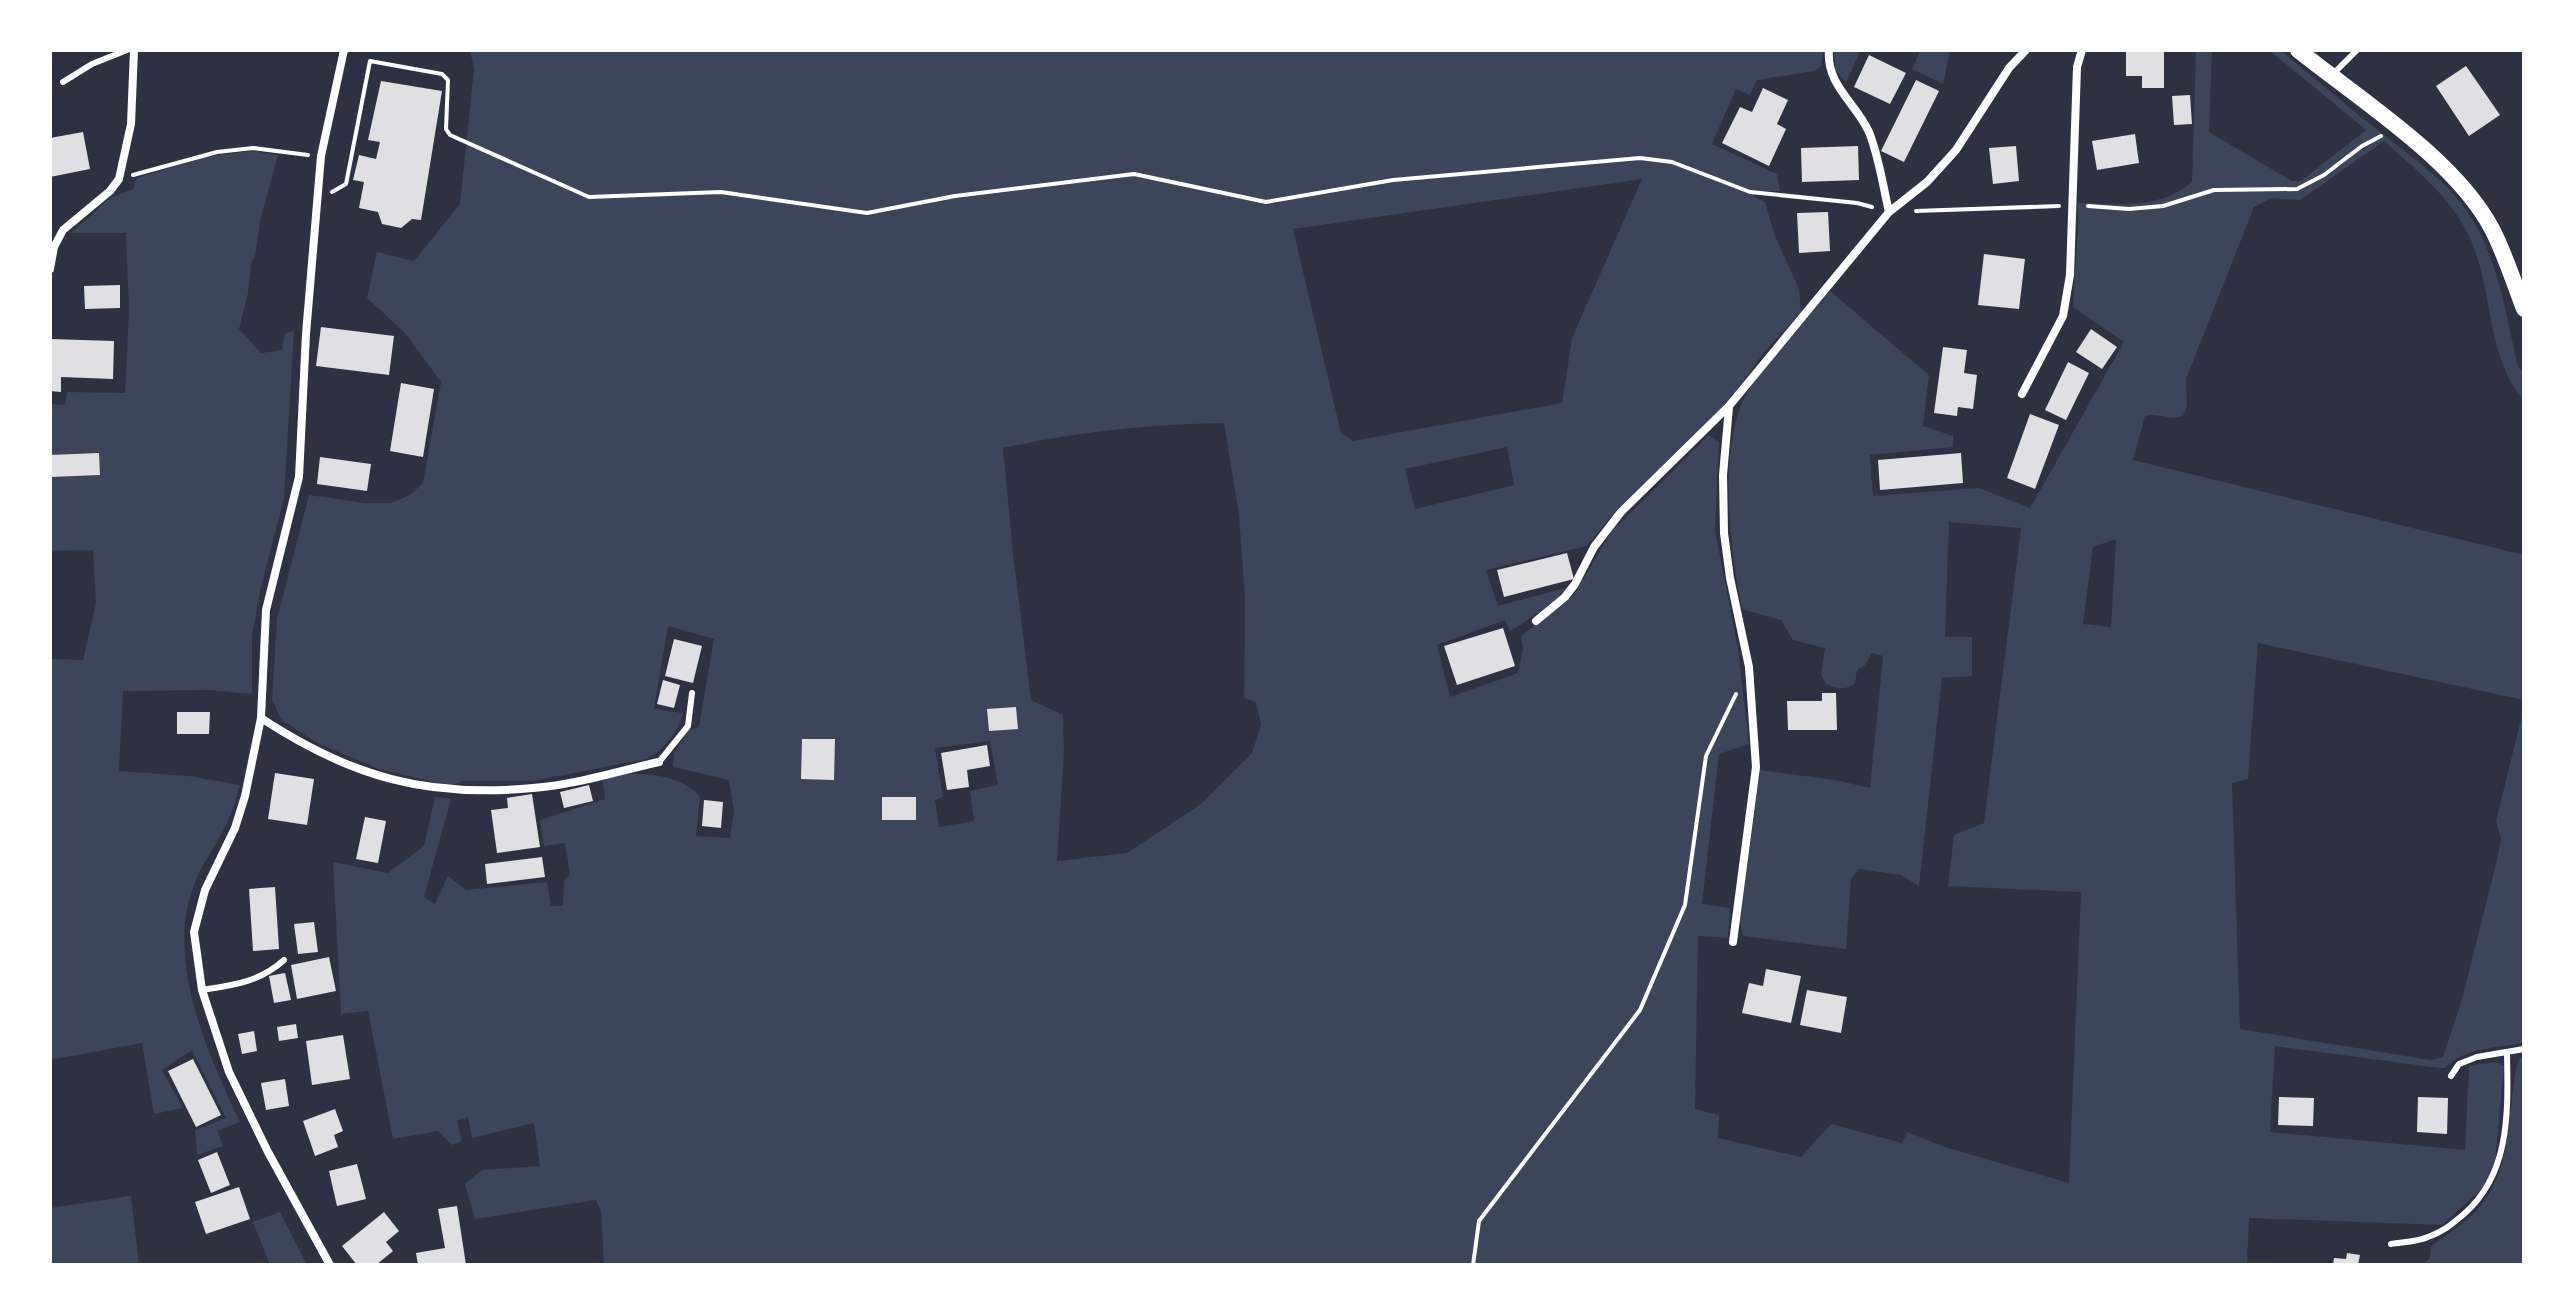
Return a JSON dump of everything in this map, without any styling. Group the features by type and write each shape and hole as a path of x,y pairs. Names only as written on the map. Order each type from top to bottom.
{"main road":[{"path":"2298,50 2432,155 2474,200 2493,229 2524,309"}],"street":[{"path":"50,269 54,247 63,230 110,191 119,179 131,124 134,50"},
{"path":"327,1263 229,1072 202,990 194,932 205,890 242,807 261,718 266,610 299,477 321,156 344,50"},
{"path":"1829,50 1832,76 1870,134 1889,212"},
{"path":"1536,621 1565,597 1594,547 1621,512 1729,406 1889,212 1927,182 1956,150 2009,68 2026,50"},
{"path":"2022,394 2063,316 2070,275 2077,67 2082,50"},
{"path":"1729,406 1723,475 1724,533 1749,667 1756,767 1733,942"},
{"path":"261,718 322,754 359,770 436,790 456,792 535,788 659,762"}],"lane":[{"path":"63,82 92,64 127,50"},
{"path":"2331,77 2357,50"},
{"path":"659,762 688,726 692,693"},
{"path":"202,990 261,977 284,960"},
{"path":"2451,1076 2459,1064 2477,1057 2524,1049"},
{"path":"2391,1244 2424,1239 2443,1231 2487,1189 2499,1164 2505,1126 2507,1052"}],"path":[{"path":"316,201 346,184 370,61 442,74 448,80 446,129 450,135 589,197 721,192 867,213 955,196 1134,174 1266,202 1393,180 1640,158 1672,162 1750,192 1857,203 1889,212 2072,205 2129,209 2163,206 2214,190 2297,189 2324,175 2362,146 2396,128"},
{"path":"119,179 217,152 253,148 321,156"},
{"path":"1473,1265 1479,1221 1640,1010 1685,905 1706,756 1749,667"}],"shaded area":[{"path":"470,50 1823,50 1821,66 1814,71 1757,80 1750,95 1736,89 1712,144 1777,174 1780,191 1754,191 1754,197 1765,202 1775,236 1799,289 1801,312 1766,350 1725,406 1616,511 1587,546 1486,570 1498,606 1569,587 1562,594 1510,631 1505,620 1437,645 1450,697 1518,673 1523,649 1521,636 1574,595 1611,532 1709,435 1719,442 1715,530 1738,649 1749,744 1719,754 1702,904 1730,908 1728,938 1698,936 1695,1109 1719,1115 1718,1138 1801,1157 1831,1124 1902,1143 1907,1132 1948,1148 2069,1183 2081,892 1948,886 1954,835 1984,823 2021,528 1949,522 1945,637 1972,637 1972,676 1942,678 1919,886 1901,875 1859,869 1851,879 1846,949 1743,936 1740,921 1760,770 1870,788 1883,656 1872,653 1865,665 1857,670 1855,683 1844,688 1834,687 1826,684 1821,674 1825,648 1793,640 1781,620 1742,609 1730,529 1732,439 1738,413 1756,378 1830,291 1929,375 1923,426 1953,436 1953,447 1870,455 1873,496 1979,488 2030,508 2124,342 2073,307 2077,203 2152,201 2179,191 2192,182 2196,50 2212,50 2209,132 2292,181 2301,181 2366,130 2269,50 2280,50 2435,176 2472,219 2489,252 2499,284 2518,367 2524,373 2524,401 2502,364 2478,258 2470,238 2453,210 2432,185 2384,141 2300,200 2271,198 2254,207 2186,379 2187,405 2183,416 2145,416 2133,460 2524,555 2524,700 2258,643 2248,779 2232,783 2240,1029 2430,1060 2443,1057 2462,999 2497,860 2501,839 2496,821 2524,707 2524,1043 2472,1052 2445,1068 2275,1046 2270,1132 2465,1150 2469,1066 2497,1062 2504,1066 2495,1161 2485,1186 2442,1225 2249,1218 2247,1265 604,1265 601,1211 596,1200 475,1219 465,1184 482,1170 540,1166 534,1123 472,1138 468,1117 457,1121 462,1141 452,1145 438,1131 393,1139 368,1011 341,1014 333,862 388,873 424,846 435,797 451,799 424,897 435,904 448,876 466,890 547,882 551,906 563,906 564,881 570,874 565,843 544,846 540,820 605,799 602,776 654,775 690,788 700,797 696,836 730,838 734,810 729,780 673,767 674,752 689,730 699,727 714,639 668,626 654,709 683,713 669,740 646,759 533,781 463,781 450,786 379,769 315,742 281,719 272,699 277,619 309,495 365,503 391,503 410,495 423,483 441,382 405,333 367,298 377,252 414,261 460,204 474,69","holes":["1642,179 1572,338 1562,403 1353,441 1341,433 1293,229","1224,423 1239,515 1245,599 1244,698 1256,702 1261,725 1252,753 1201,804 1127,853 1057,861 1064,752 1063,715 1031,700 1003,448 1085,433","1507,447 1514,485 1415,509 1405,469","2116,539 2111,627 2083,624 2093,547","990,741 998,785 970,791 974,821 939,827 935,800 943,797 935,748"]},
{"path":"1834,50 1861,50 1846,82 1835,71"},
{"path":"1921,50 1950,50 1943,84 1912,69"},
{"path":"252,151 278,155 260,221 239,329 261,353 282,350 285,333 294,331 284,498 252,636 252,694 210,690 123,691 119,771 189,776 240,785 228,820 196,880 187,909 184,940 193,1003 215,1066 240,1122 217,1131 223,1146 197,1155 195,1130 226,1118 192,1050 162,1070 183,1108 154,1114 142,1043 50,1060 50,659 83,660 96,603 93,550 50,551 50,404 65,405 67,392 125,393 129,312 126,233 71,233 110,198 133,189 137,178 209,156"},
{"path":"2524,1056 2524,1265 2422,1265 2430,1258 2431,1247 2471,1216 2485,1201 2494,1184 2506,1147 2516,1068 2519,1059"},
{"path":"131,1196 139,1265 50,1265 50,1208"},
{"path":"280,1212 307,1265 270,1265 253,1222"}],"building":[{"path":"2126,50 2164,50 2164,88 2142,88 2142,76 2126,76"},
{"path":"1869,55 1906,73 1890,104 1854,87"},
{"path":"2466,66 2500,115 2469,136 2436,86"},
{"path":"1916,80 1939,91 1904,162 1881,151"},
{"path":"381,81 442,91 421,220 412,219 401,228 382,224 378,212 359,208 364,182 353,180 359,155 376,159 380,142 368,140"},
{"path":"1763,88 1788,100 1777,124 1786,129 1769,166 1722,143 1740,107 1752,112"},
{"path":"2190,95 2192,124 2174,125 2172,96"},
{"path":"83,132 90,169 50,177 50,138"},
{"path":"2135,134 2139,163 2097,170 2092,141"},
{"path":"1858,146 1859,180 1802,182 1801,148"},
{"path":"2016,146 2019,181 1993,184 1989,148"},
{"path":"1828,212 1830,251 1799,253 1797,213"},
{"path":"1984,254 2025,259 2019,309 1978,305"},
{"path":"120,285 120,308 85,309 84,286"},
{"path":"321,327 394,336 389,375 316,366"},
{"path":"2091,329 2117,347 2102,369 2076,352"},
{"path":"50,339 114,341 113,379 61,377 61,392 50,391"},
{"path":"1943,347 1967,350 1964,373 1977,375 1973,409 1958,407 1957,416 1934,413"},
{"path":"2068,362 2089,373 2066,420 2045,410"},
{"path":"401,383 434,389 423,457 390,451"},
{"path":"2030,414 2059,425 2035,489 2007,478"},
{"path":"99,453 100,475 50,477 50,455"},
{"path":"1961,453 1963,483 1880,490 1878,460"},
{"path":"320,457 371,464 367,491 317,484"},
{"path":"1567,553 1574,579 1504,597 1497,570"},
{"path":"1503,628 1515,666 1457,685 1444,646"},
{"path":"674,639 702,646 693,683 665,676"},
{"path":"663,680 680,685 674,708 657,704"},
{"path":"1822,693 1836,693 1837,730 1788,730 1787,701 1822,701"},
{"path":"1016,707 1018,729 989,731 987,709"},
{"path":"177,712 210,712 209,734 177,734"},
{"path":"802,739 835,739 834,780 801,779"},
{"path":"987,745 990,766 967,770 969,787 947,790 941,753"},
{"path":"275,773 314,779 307,825 268,819"},
{"path":"589,785 593,801 564,808 560,792"},
{"path":"532,794 540,847 497,853 491,810 508,808 507,798"},
{"path":"882,797 916,797 916,820 882,820"},
{"path":"704,800 723,802 721,828 702,826"},
{"path":"365,817 386,821 378,863 356,859"},
{"path":"542,857 545,877 487,884 485,864"},
{"path":"275,887 279,949 253,951 249,889"},
{"path":"314,922 318,952 298,954 294,924"},
{"path":"329,957 336,991 297,999 291,965"},
{"path":"1766,969 1801,976 1791,1023 1742,1013 1749,983 1763,986"},
{"path":"285,973 291,1000 274,1003 269,976"},
{"path":"1807,990 1847,997 1841,1033 1800,1025"},
{"path":"296,1024 298,1038 279,1041 277,1027"},
{"path":"254,1031 257,1051 242,1054 238,1034"},
{"path":"343,1035 350,1079 312,1085 306,1041"},
{"path":"193,1059 221,1115 196,1127 168,1071"},
{"path":"285,1079 289,1106 266,1110 261,1083"},
{"path":"2279,1097 2314,1098 2313,1126 2278,1125"},
{"path":"2418,1097 2448,1098 2447,1134 2417,1132"},
{"path":"335,1109 343,1131 334,1135 338,1147 315,1156 303,1121"},
{"path":"217,1152 230,1185 211,1193 198,1160"},
{"path":"357,1164 366,1199 337,1206 329,1171"},
{"path":"239,1187 250,1219 206,1234 195,1202"},
{"path":"457,1206 466,1265 418,1265 416,1253 445,1248 438,1209"},
{"path":"384,1212 399,1231 386,1242 393,1251 376,1265 357,1265 342,1246"},
{"path":"2347,1253 2360,1255 2358,1265 2333,1265 2334,1258 2346,1259"}]}
